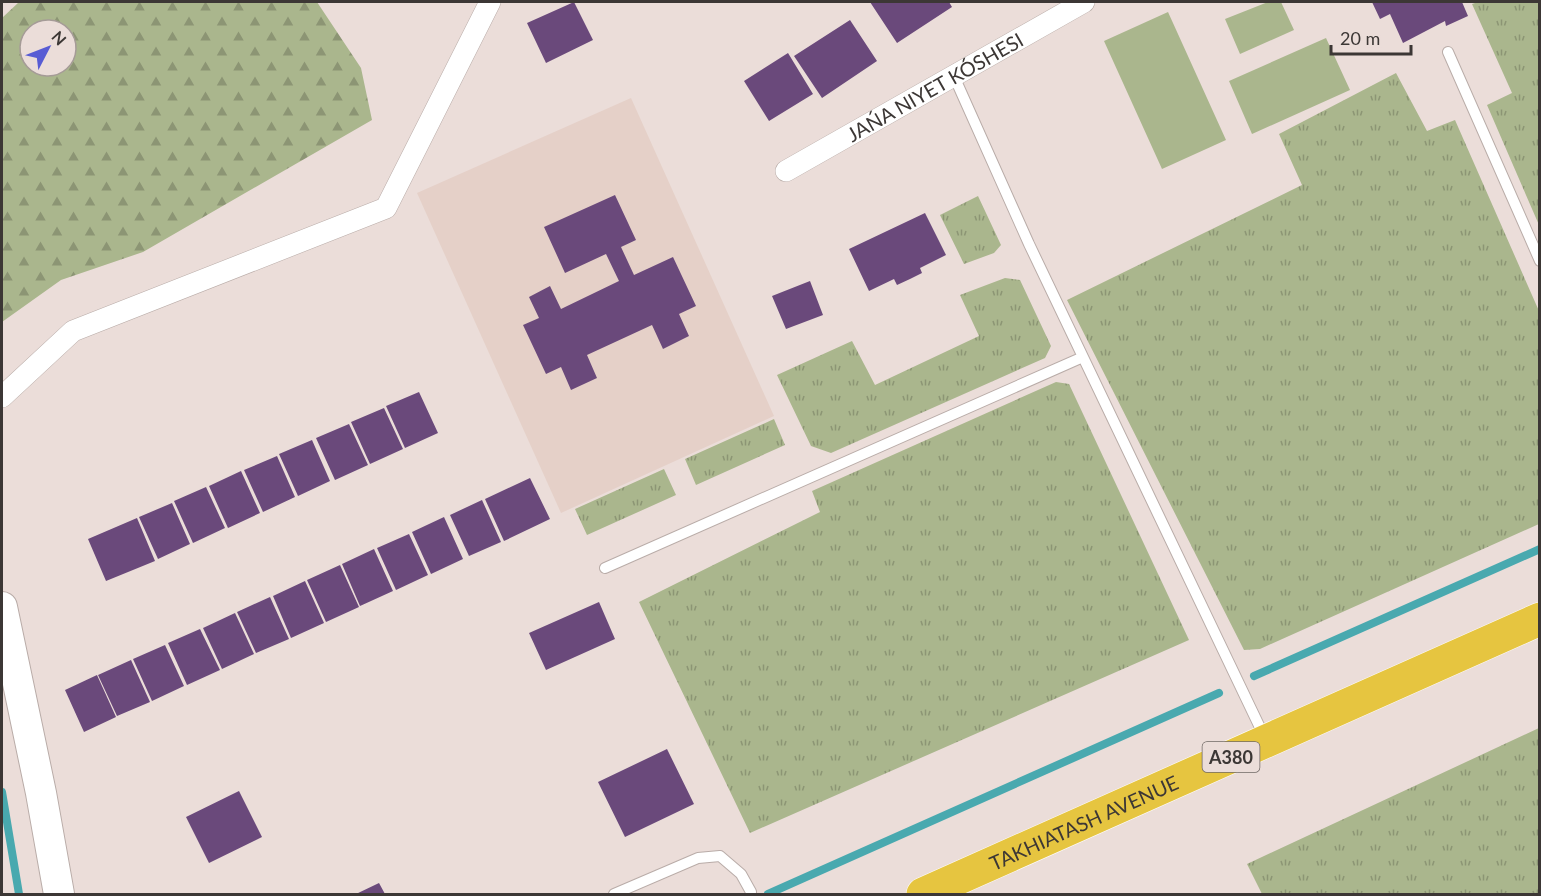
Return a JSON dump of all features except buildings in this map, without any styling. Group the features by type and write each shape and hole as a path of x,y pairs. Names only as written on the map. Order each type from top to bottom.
{"highway":[{"name":"TAKHIATASH AVENUE","path":"923,894 1539,619"}],"street":[{"path":"2,397 73,331 386,208 487,8 503,2"},
{"name":"JAŃA NIYET KÓSHESI","path":"786,171 953,74 1084,2"},
{"path":"2,607 41,793 59,894"}],"lane":[{"path":"1448,52 1539,261"},
{"path":"953,74 1083,357 1267,741"},
{"path":"605,568 1083,357"},
{"path":"614,894 698,858 720,856 741,874 751,892"}],"shaded area":[{"path":"631,98 774,416 561,513 417,193"}],"green space":[{"path":"19,2 317,2 361,68 372,120 143,252 61,280 2,322 2,18"},
{"path":"1268,2 1281,2 1294,30 1240,54 1225,19"},
{"path":"1478,2 1539,2 1539,225 1487,105 1512,93 1472,4"},
{"path":"1168,12 1226,140 1162,169 1104,41"},
{"path":"1326,38 1350,90 1252,134 1229,81"},
{"path":"1396,73 1427,131 1455,120 1539,311 1539,524 1260,649 1244,650 1067,300 1302,185 1279,134"},
{"path":"978,196 1001,245 994,253 964,264 940,215"},
{"path":"1005,278 1020,280 1051,346 1045,358 831,453 811,446 777,375 852,341 875,385 979,336 960,295"},
{"path":"1056,382 1069,384 1189,640 750,833 639,602 820,512 812,491"},
{"path":"774,419 785,445 696,485 685,459"},
{"path":"664,469 676,495 587,535 575,509"},
{"path":"1539,728 1539,894 1262,894 1247,864"}],"waterway":[{"path":"1254,676 1540,549"},
{"path":"768,894 1219,693"},
{"path":"2,792 19,894"}]}
